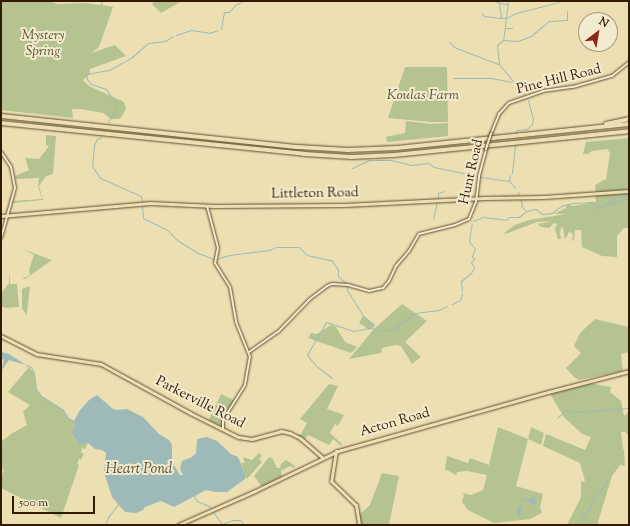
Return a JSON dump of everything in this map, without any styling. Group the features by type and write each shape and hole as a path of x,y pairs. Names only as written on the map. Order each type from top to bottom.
{"highway":[{"path":"1,116 338,150 384,149 629,124"},
{"path":"586,128 629,119"},
{"path":"1,123 310,155 352,157 394,155 629,132"}],"main road":[{"name":"Littleton Road","path":"1,216 150,203 207,206 344,205 477,198 544,197 629,191"},
{"name":"Parkerville Road","path":"1,336 36,354 95,362 190,413 235,435 248,439 281,431 298,437 324,457"},
{"name":"Acton Road","path":"178,525 244,497 336,451 629,371"},
{"path":"336,451 331,481 356,505 359,525"},
{"path":"324,457 334,461"}],"street":[{"name":"Pine Hill Road","path":"496,119 501,111 510,103 541,92 569,88 612,76 629,62"},
{"name":"Hunt Road","path":"249,352 278,332 315,294 328,285 349,286 369,290 384,287 389,281 396,266 419,234 455,225 468,220 473,212 477,198 479,176 496,119"},
{"path":"1,152 11,167 15,184 15,191 1,238"},
{"path":"207,206 218,248 215,263 230,287 236,322 250,356 245,385 219,426"},
{"name":"Hunt Road","path":"250,356 253,350"},
{"path":"222,423 223,429"}],"green space":[{"name":"Mystery Spring","path":"1,1 50,1 57,4 86,3 100,5 103,1 102,5 113,7 99,47 91,53 115,45 126,56 90,69 90,74 83,80 89,86 124,102 126,109 120,119 111,119 103,113 80,109 72,109 73,118 1,110"},
{"path":"154,1 182,1 161,13 152,4"},
{"name":"Koulas Farm","path":"405,67 447,67 448,122 388,118"},
{"name":"Koulas Farm","path":"406,121 431,124 448,123 448,136 387,142 386,137 405,133"},
{"path":"46,135 56,136 53,174 46,176 39,186 43,200 13,203 13,201 42,199 38,186 39,178 16,179 15,176 29,170 25,158 39,159 49,146 46,145"},
{"path":"629,138 629,190 596,193 595,185 606,179 610,153 607,149 583,154 586,142"},
{"path":"629,192 629,228 624,228 617,236 617,257 602,256 582,247 581,230 575,230 574,241 572,240 572,233 569,232 565,240 563,227 561,228 560,233 561,239 558,239 555,229 557,224 554,223 549,228 541,227 538,224 553,221 537,222 505,234 504,233 515,225 529,220 567,214 554,214 566,208 567,204 573,206 596,202 595,195"},
{"path":"22,249 52,260 25,279 22,279 30,275 29,270 34,255"},
{"path":"9,270 10,284 17,284 19,307 5,308 1,306 1,293 9,283"},
{"path":"30,286 27,316 22,308 22,289"},
{"path":"402,304 427,321 405,342 421,357 412,364 401,346 395,345 382,348 381,353 349,359 374,329"},
{"path":"363,316 375,325 370,330 359,323"},
{"path":"595,319 629,327 629,352 621,354 623,371 579,380 566,368 581,353 574,346 580,333"},
{"path":"331,325 336,327 345,342 357,347 351,353 308,338 311,333 317,334"},
{"path":"29,367 34,373 36,388 41,396 63,410 68,418 74,421 75,426 71,432 80,445 88,443 85,449 82,448 81,453 84,453 81,460 79,459 77,464 79,465 61,518 1,488 1,477 4,470 1,468 1,442 11,434 27,425 23,412 30,405 8,392"},
{"path":"588,383 611,387 610,392 621,401 624,416 629,411 629,436 625,432 621,432 625,466 620,465 612,476 597,525 567,525 581,497 581,482 585,481 580,463 543,446 546,434 585,450 591,437 582,434 564,417 549,392"},
{"path":"329,384 338,386 327,409 344,415 338,426 335,424 330,433 342,444 341,446 333,439 329,445 308,435 304,440 297,435 301,434 307,423 300,419"},
{"path":"221,394 234,400 221,426 209,420"},
{"path":"498,427 528,439 516,486 543,494 540,507 542,513 530,519 494,523 468,510 462,502 464,495 462,493 471,495 483,490 487,475 467,471 457,472 456,475 445,469 447,456 468,463 470,458 489,465"},
{"path":"531,427 544,433 541,445 528,439"},
{"path":"259,453 262,456 259,459 262,462 247,479 241,463 245,463 243,457 252,460"},
{"path":"269,457 272,458 277,468 280,468 281,464 286,460 295,466 294,468 290,466 281,471 282,477 262,487 254,476"},
{"path":"382,473 399,476 389,525 359,525 359,515 370,505"}],"water":[{"path":"1,352 9,354 26,365 9,360 1,371 4,360 1,358"},
{"name":"Heart Pond","path":"97,395 113,409 127,409 143,417 159,434 169,440 172,445 172,462 180,475 183,475 180,469 182,461 192,457 196,453 197,439 207,437 217,441 231,454 238,457 246,476 245,479 227,492 206,490 174,507 161,501 145,507 143,510 136,513 125,512 112,497 104,472 106,453 102,450 95,449 88,443 80,445 71,432 75,426 74,421 80,410 89,400"},
{"path":"535,497 536,504 534,505 527,500 522,501 523,499"},
{"path":"522,504 520,515 518,516 517,507 521,506"}],"waterway":[{"path":"221,29 224,12 229,12 235,5 243,1"},
{"path":"495,1 499,3 501,18 506,18 516,13 559,2"},
{"path":"508,1 503,40 497,45 499,64 526,97"},
{"path":"499,3 507,4"},
{"path":"503,40 518,41 531,36 549,21 567,20 567,11"},
{"path":"482,13 484,16 501,18"},
{"path":"505,28 512,28"},
{"path":"176,35 191,30 209,33 218,30"},
{"path":"108,122 115,111 115,102 106,89 91,84 87,79 86,74 109,70 132,57 148,43 165,41 173,36"},
{"path":"449,42 454,47 498,64"},
{"path":"453,78 491,78 511,82"},
{"path":"515,133 517,130 527,129 532,124 533,119 528,100"},
{"path":"101,137 97,139 94,145 92,166 100,178 141,196 142,202"},
{"path":"512,173 515,145"},
{"path":"352,168 369,160 391,160 411,165 428,163 434,167 477,176"},
{"path":"510,175 509,181 515,188"},
{"path":"480,177 509,181"},
{"path":"438,199 438,193 444,191"},
{"path":"518,192 519,196"},
{"path":"609,203 611,199 614,200 616,196 622,197 629,194"},
{"path":"473,221 483,217 506,220 509,217 519,217 526,211 536,209 542,214 552,213 561,206 573,203 593,202 596,207 601,207 629,198"},
{"path":"520,199 522,204 521,206 525,210"},
{"path":"433,219 437,202"},
{"path":"603,204 608,203"},
{"path":"142,205 143,218 166,229 177,240 198,253 214,259"},
{"path":"462,291 461,281 471,273 474,267 471,262 474,259 472,256 475,249 469,241 472,223"},
{"path":"216,259 229,255 269,250 276,247 299,247 307,255 332,261 338,270 338,276 347,284"},
{"path":"347,286 347,290 363,316 373,324 372,328 382,331 393,329 415,313 439,310 447,306"},
{"path":"452,304 460,300 462,293"},
{"path":"332,378 316,366 307,355 326,322 354,331 370,328"},
{"path":"26,365 31,367 34,373 36,389 41,396 63,410 68,418 74,421"},
{"path":"557,418 566,410 576,412 629,408"},
{"path":"581,525 581,519 586,511 590,509 592,499 599,493 607,481"},
{"path":"194,496 197,501 209,506 212,510"},
{"path":"105,525 108,517 118,504"},
{"path":"213,512 222,524 232,520 240,520 244,525"}]}
